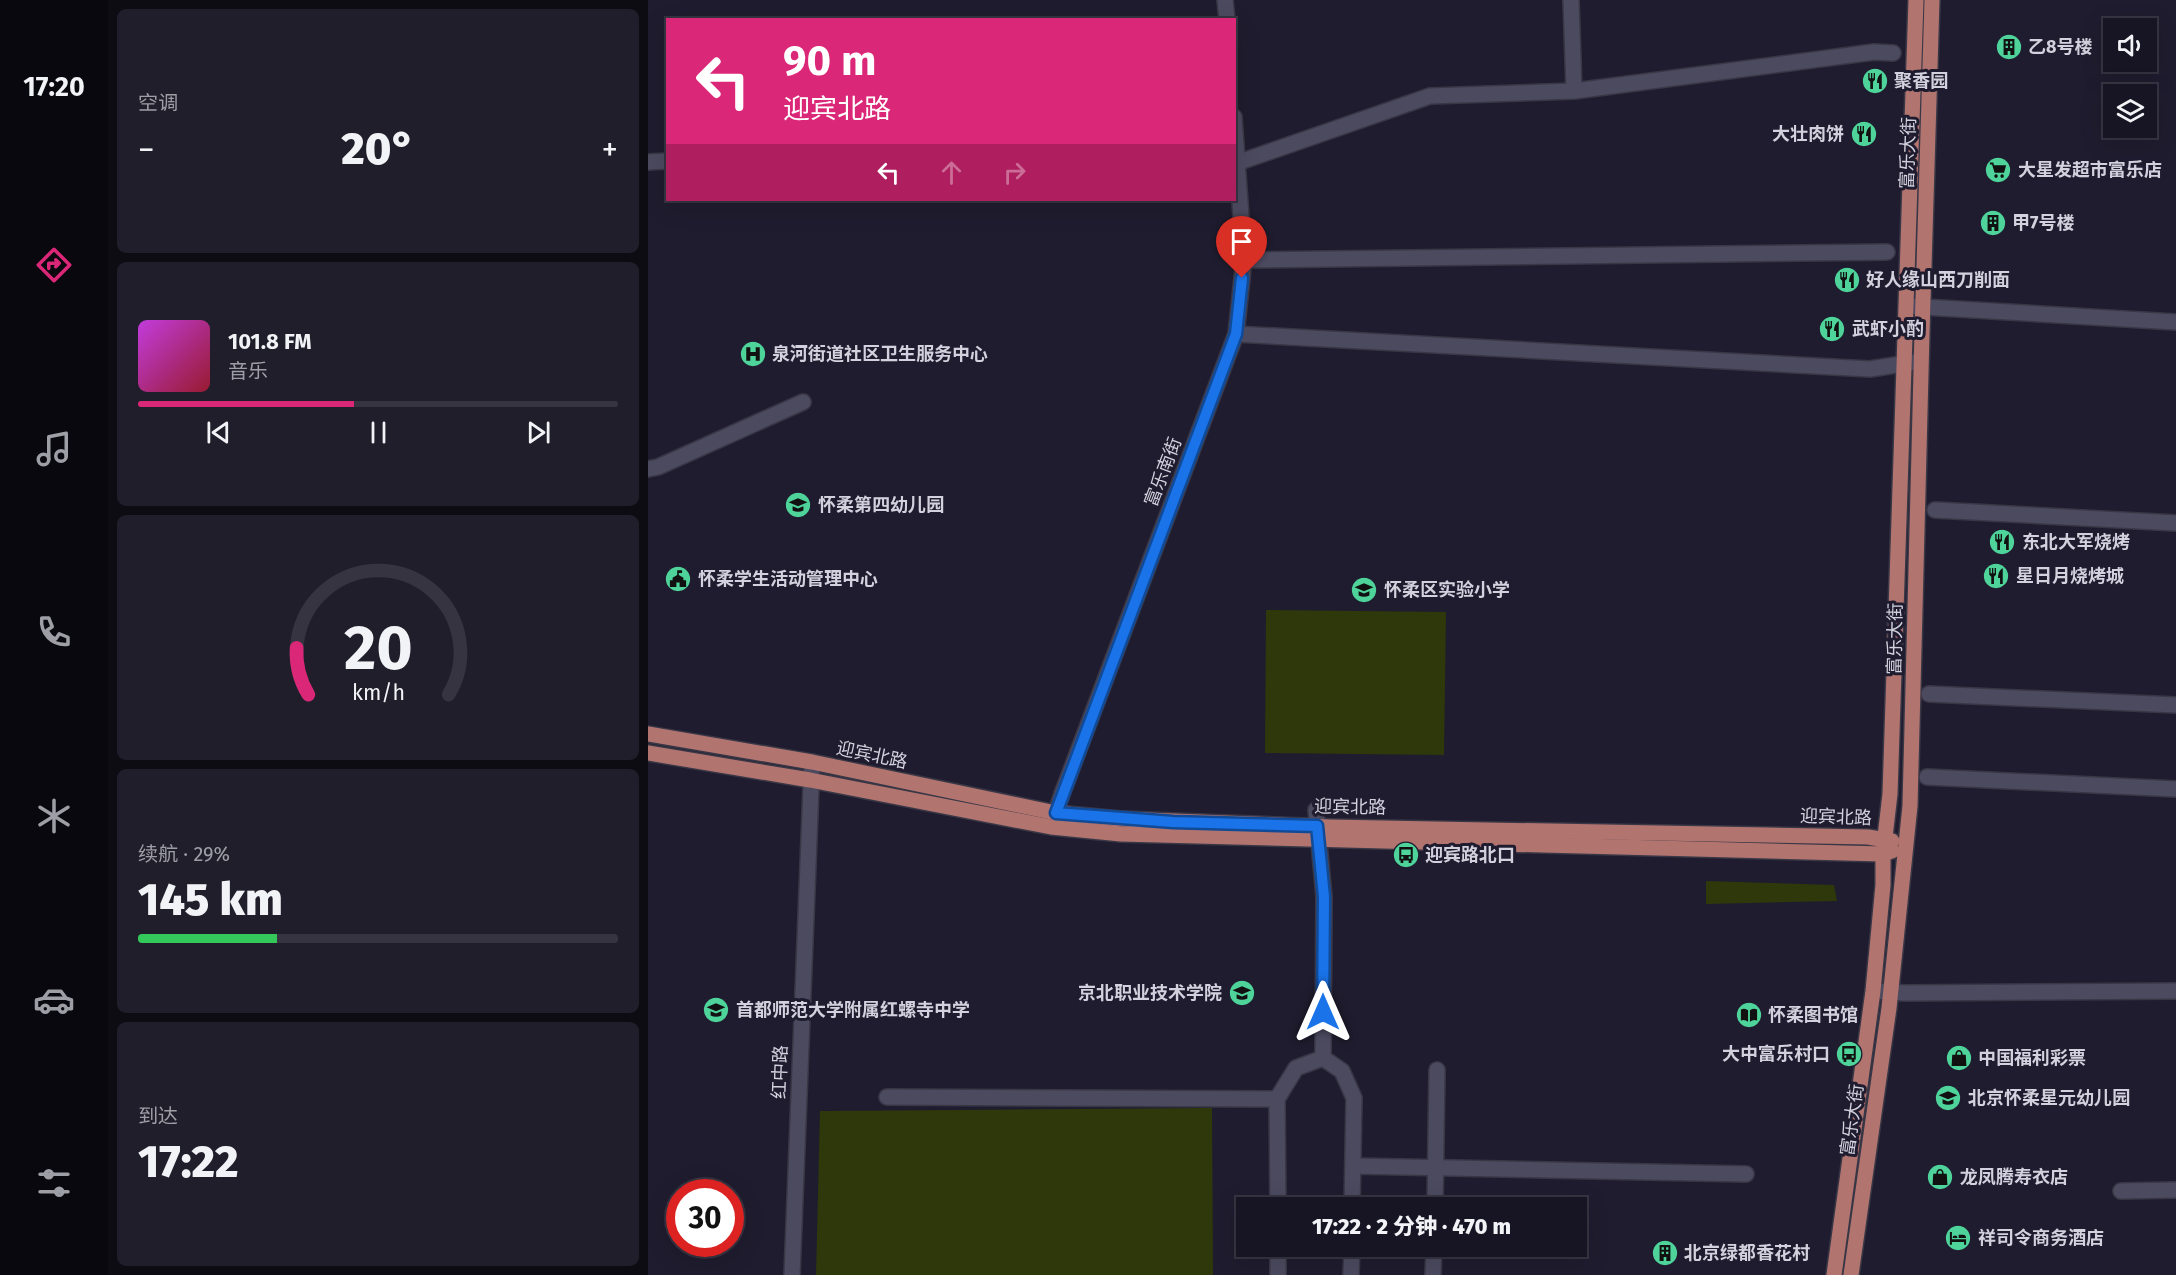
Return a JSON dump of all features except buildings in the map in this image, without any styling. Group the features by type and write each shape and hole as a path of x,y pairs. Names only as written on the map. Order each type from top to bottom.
{"main road":[{"name":"富乐大街","path":"1834,1275 1873,991 1890,795 1916,0"},
{"name":"富乐大街","path":"1851,1275 1890,993 1910,806 1932,0"},
{"name":"迎宾北路","path":"648,734 812,762 1121,834 1318,833 1906,846"},
{"name":"迎宾北路","path":"648,753 1054,820"}],"street":[{"path":"1225,0 1227,18"},
{"path":"1571,0 1574,91"},
{"path":"1236,164 1430,96 1574,91 1874,52 1893,53"},
{"path":"648,162 666,161"},
{"name":"富乐南街","path":"1054,820 1236,334 1244,260 1236,164"},
{"path":"1244,260 1887,252"},
{"path":"1906,306 2176,322"},
{"path":"1236,334 1870,369 1921,361"},
{"path":"648,470 803,402"},
{"path":"1935,510 2176,523"},
{"path":"1929,694 2176,705"},
{"name":"红中路","path":"792,1275 812,762"},
{"path":"1927,777 2176,789"},
{"path":"1316,810 1324,897 1323,1058"},
{"path":"1873,991 1890,993 2176,991"},
{"path":"1278,1197 1277,1099 1296,1068 1323,1058"},
{"path":"1323,1058 1342,1071 1354,1098 1352,1197"},
{"path":"1435,1197 1437,1070"},
{"path":"887,1097 1277,1099"},
{"path":"1353,1166 1746,1174"},
{"path":"2121,1191 2176,1190"},
{"path":"1278,1257 1278,1275"},
{"path":"1351,1275 1352,1257"},
{"path":"1433,1275 1434,1257"}],"green space":[{"path":"1266,610 1446,612 1444,755 1265,753"},
{"path":"1706,881 1834,885 1837,901 1706,904"},
{"path":"1212,1108 1213,1275 816,1275 820,1111"}],"place":[{"name":"乙8号楼","path":"2009,47"},
{"name":"聚香园","path":"1875,81"},
{"name":"大壮肉饼","path":"1864,134"},
{"name":"大星发超市富乐店","path":"1998,170"},
{"name":"甲7号楼","path":"1993,223"},
{"name":"好人缘山西刀削面","path":"1847,280"},
{"name":"武虾小酌","path":"1832,329"},
{"name":"泉河街道社区卫生服务中心","path":"753,354"},
{"name":"怀柔第四幼儿园","path":"798,505"},
{"name":"东北大军烧烤","path":"2002,542"},
{"name":"星日月烧烤城","path":"1996,576"},
{"name":"怀柔学生活动管理中心","path":"678,579"},
{"name":"怀柔区实验小学","path":"1364,590"},
{"name":"迎宾路北口","path":"1406,855"},
{"name":"京北职业技术学院","path":"1242,993"},
{"name":"首都师范大学附属红螺寺中学","path":"716,1010"},
{"name":"怀柔图书馆","path":"1749,1015"},
{"name":"大中富乐村口","path":"1849,1054"},
{"name":"中国福利彩票","path":"1959,1058"},
{"name":"北京怀柔星元幼儿园","path":"1948,1098"},
{"name":"龙凤腾寿衣店","path":"1940,1177"},
{"name":"祥司令商务酒店","path":"1958,1238"},
{"name":"北京绿都香花村","path":"1665,1253"}],"route":[{"path":"1242,278 1236,334 1056,813 1173,822 1317,826 1324,897 1323,1012"}]}
